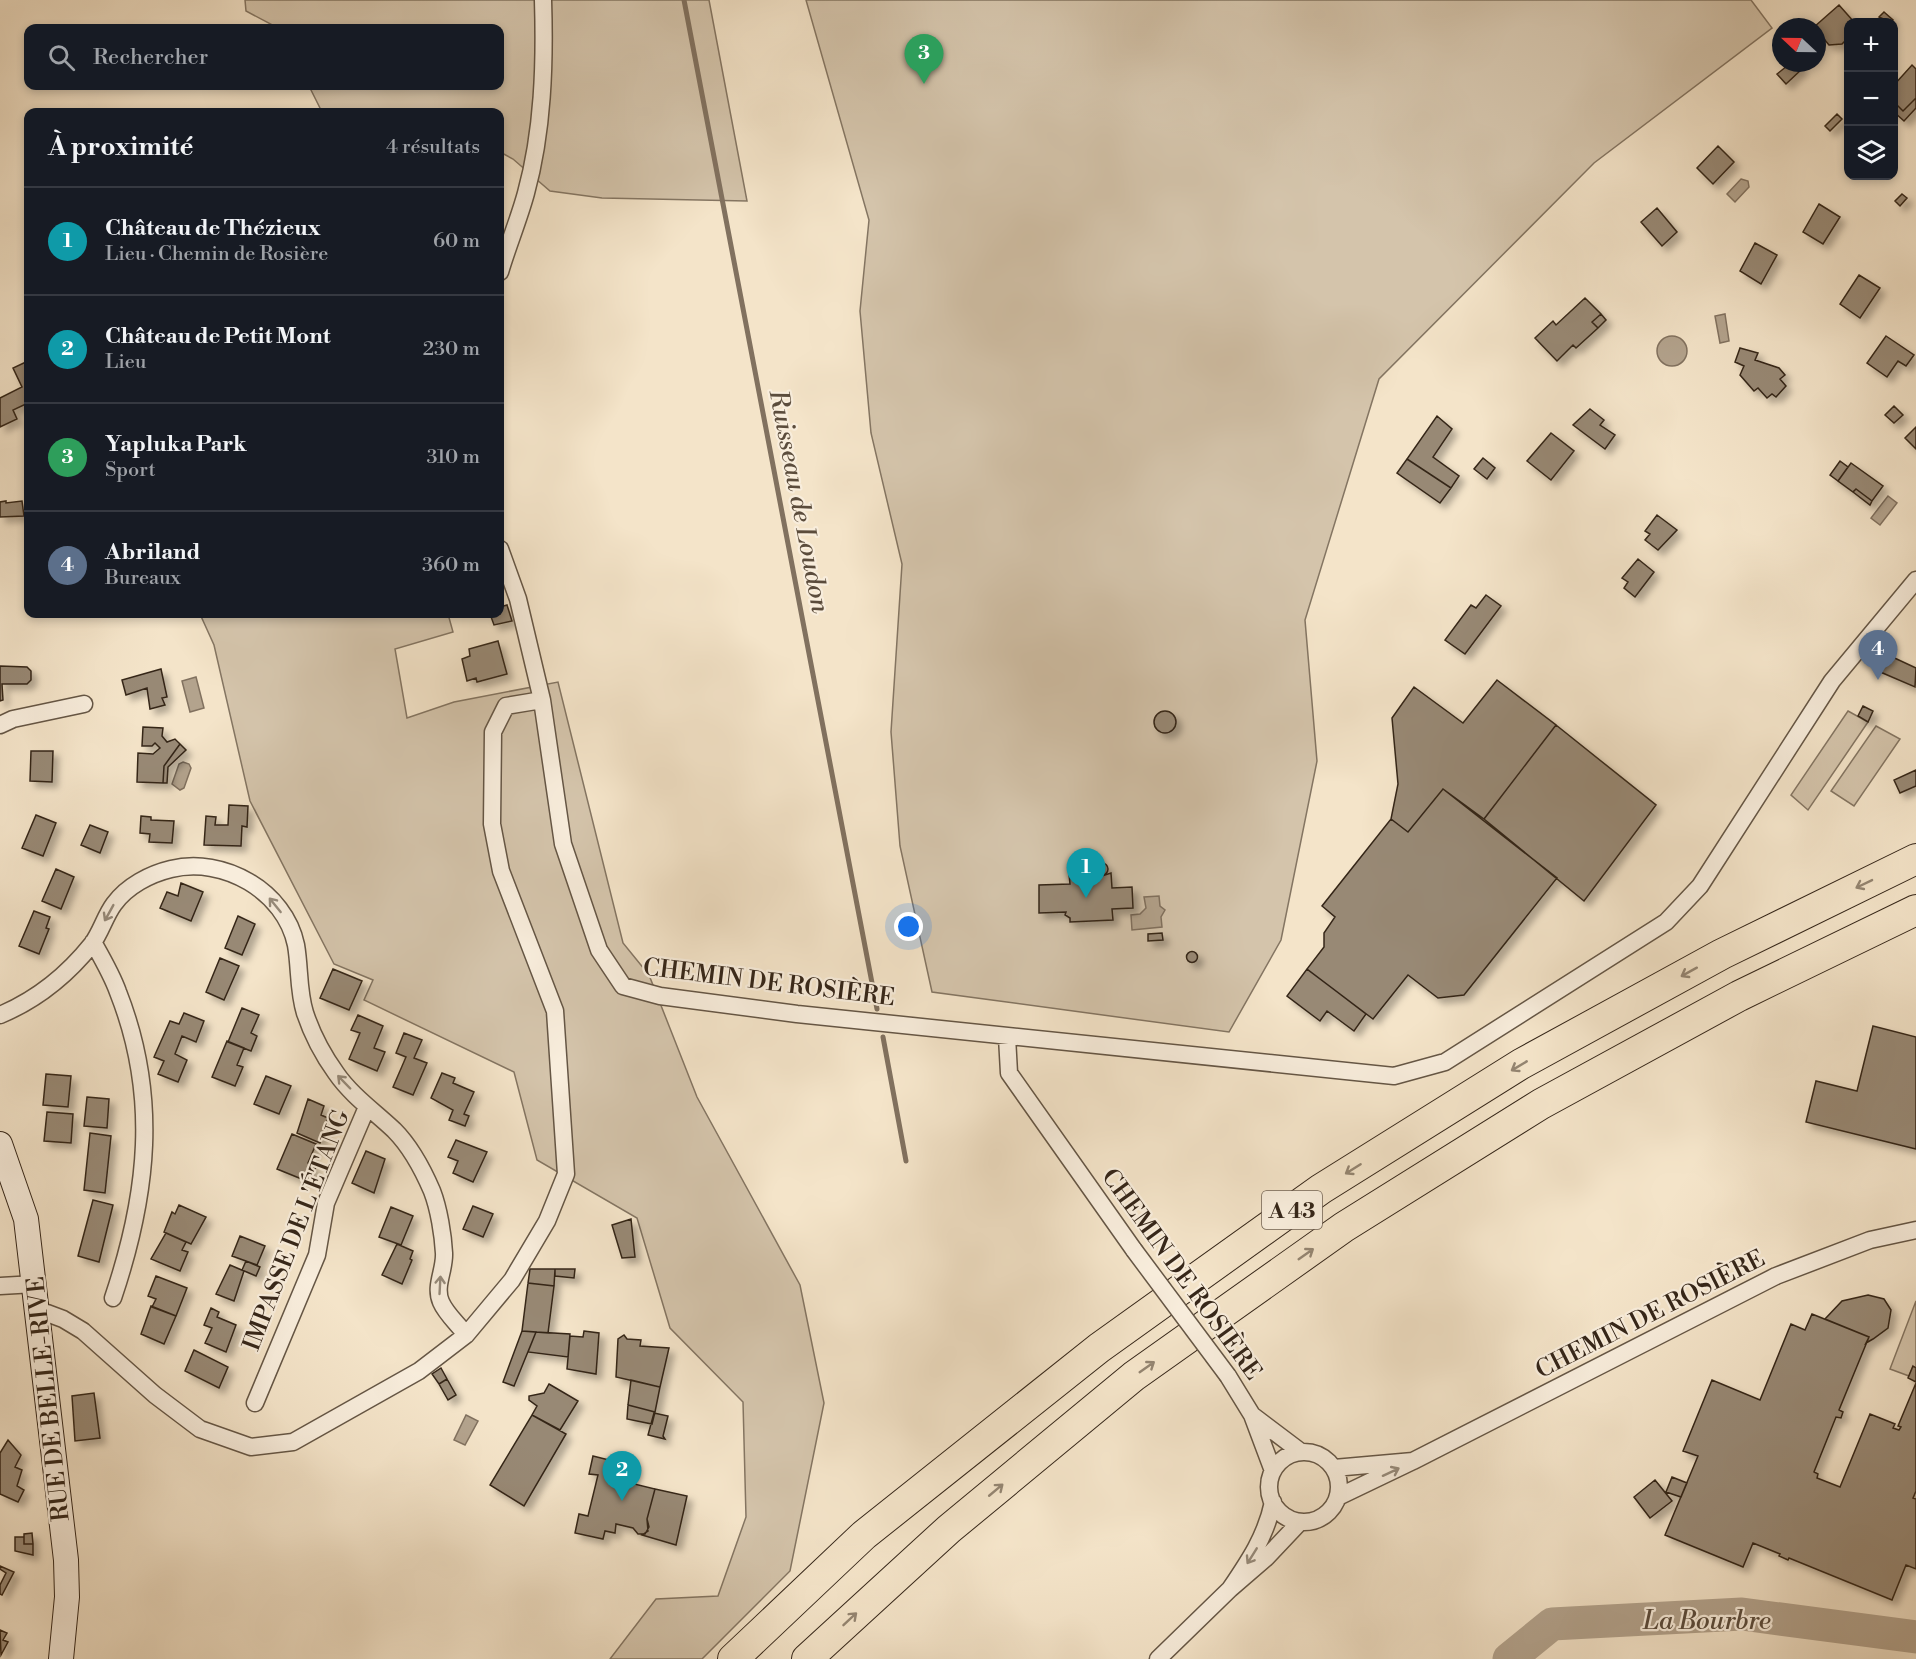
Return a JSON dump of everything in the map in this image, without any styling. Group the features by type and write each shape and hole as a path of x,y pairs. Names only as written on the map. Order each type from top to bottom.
{"highway":[{"name":"A 43","path":"733,1659 864,1535 900,1506 1099,1348 1321,1190 1521,1064 1722,954 1916,859"},
{"name":"A 43","path":"807,1659 949,1529 1134,1376 1344,1227 1541,1104 1739,996 1916,910"}],"street":[{"path":"504,260 526,192 535,150 544,64 543,0"},
{"name":"CHEMIN DE ROSIÈRE","path":"504,560 518,599 542,700 563,844 599,950 623,986 660,996 1071,1045 1394,1076 1445,1062 1666,922 1700,886 1832,681 1916,580"},
{"path":"39,1314 47,1313 63,1319 83,1331 155,1395 200,1429 251,1447 293,1442 419,1371 466,1335 512,1280 547,1221 566,1174 555,1011 501,871 492,824 493,732 506,706 542,700"},
{"path":"0,725 13,719 84,704"},
{"path":"0,1015 40,993 69,970 93,942 115,903 142,879 170,869 198,865 228,872 254,885 272,900 288,922 296,945 305,1012 319,1045 337,1075 367,1107 396,1132 418,1162 433,1193 444,1255 438,1289 441,1302 466,1335"},
{"path":"93,942 118,990 131,1030 140,1070 145,1123 143,1170 136,1222 112,1298"},
{"name":"CHEMIN DE ROSIÈRE","path":"1007,1037 1009,1073 1134,1250 1228,1377 1252,1415 1273,1471"},
{"name":"IMPASSE DE L'ÉTANG","path":"255,1403 317,1255 326,1203 367,1107"},
{"name":"RUE DE BELLE-RIVE","path":"0,1144 26,1219 39,1314 66,1560 67,1597 61,1659"},
{"name":"CHEMIN DE ROSIÈRE","path":"1338,1497 1776,1276 1870,1240 1916,1230"},
{"path":"0,1286 35,1284"},
{"name":"CHEMIN DE ROSIÈRE","path":"1252,1415 1302,1452"},
{"path":"1230,1589 1255,1553 1268,1526 1273,1502 1270,1481 1280,1461 1302,1452 1320,1455 1334,1468 1340,1487 1338,1497 1334,1506 1319,1519 1300,1522 1289,1519 1273,1502"},
{"name":"CHEMIN DE ROSIÈRE","path":"1334,1468 1413,1461"},
{"path":"1158,1659 1230,1589 1266,1558 1300,1522"}],"shaded area":[{"path":"245,0 709,0 747,201 602,198 550,191 513,159 504,154 504,108 320,108 311,90 504,90 504,24 270,24 246,11"},
{"path":"806,0 1751,0 1772,28 1594,163 1379,379 1305,620 1317,761 1281,940 1229,1032 932,992 900,846 891,732 902,564 871,433 860,311 869,220"},
{"path":"1741,179 1748,181 1749,187 1735,202 1727,194"},
{"path":"1725,314 1729,341 1720,343 1715,316"},
{"path":"1672,336 1682,341 1687,351 1682,361 1672,366 1662,361 1657,351 1662,341"},
{"path":"1888,496 1897,503 1880,525 1871,518"},
{"path":"202,618 449,618 453,632 395,649 407,718 454,702 558,682 623,943 649,975 697,1097 800,1285 824,1403 790,1571 702,1659 610,1659 656,1599 718,1596 746,1517 743,1402 670,1328 637,1218 537,1160 514,1072 364,1000 373,980 334,964 250,801 214,645"},
{"path":"196,677 204,708 190,712 182,681"},
{"path":"1848,711 1868,722 1808,810 1791,795"},
{"path":"1876,726 1900,739 1854,806 1831,791"},
{"path":"183,762 189,764 191,768 184,788 180,790 172,784 179,764"},
{"path":"1159,896 1160,906 1165,910 1161,917 1162,927 1132,930 1131,915 1140,914 1146,908 1144,897"},
{"path":"1916,1301 1916,1368 1913,1367 1909,1376 1890,1369"},
{"path":"466,1415 478,1421 465,1445 454,1440"}],"building":[{"path":"1839,5 1850,18 1844,18 1844,42 1842,44 1829,45 1826,41 1824,18"},
{"path":"1884,12 1891,18 1881,18 1879,17"},
{"path":"1912,65 1916,69 1916,98 1903,111 1898,106 1898,81"},
{"path":"1780,72 1799,72 1786,84 1777,74"},
{"path":"1916,98 1916,108 1904,121 1898,116 1898,106 1903,111"},
{"path":"1837,114 1842,119 1830,131 1825,126"},
{"path":"1718,146 1734,162 1713,184 1697,168"},
{"path":"1902,194 1907,198 1900,206 1895,201"},
{"path":"1819,204 1840,217 1823,244 1803,232"},
{"path":"1657,208 1677,232 1662,246 1641,222"},
{"path":"1755,243 1777,255 1761,284 1740,271"},
{"path":"1859,275 1880,288 1860,318 1840,304"},
{"path":"1585,298 1601,314 1592,322 1598,328 1576,348 1573,345 1557,361 1535,338 1553,321 1556,325"},
{"path":"1601,314 1606,320 1598,328 1592,322"},
{"path":"1886,336 1914,355 1906,366 1898,361 1887,377 1867,363"},
{"path":"1740,348 1758,353 1755,360 1779,368 1785,375 1780,379 1786,386 1776,397 1772,394 1767,398 1758,388 1754,391 1740,375 1744,366 1735,362"},
{"path":"24,363 24,405 13,410 17,419 0,427 0,398 22,387 13,368"},
{"path":"1894,406 1903,415 1894,423 1885,415"},
{"path":"1590,409 1604,420 1600,425 1615,435 1605,449 1573,425"},
{"path":"1437,416 1452,429 1433,457 1459,476 1451,488 1407,459"},
{"path":"1916,427 1916,449 1905,438"},
{"path":"1551,433 1574,451 1551,480 1527,461"},
{"path":"1483,458 1495,468 1487,479 1474,469"},
{"path":"1407,459 1451,488 1440,503 1397,473"},
{"path":"1840,461 1848,467 1838,481 1830,475"},
{"path":"1851,463 1883,486 1872,501 1856,489 1853,492 1838,481"},
{"path":"1856,489 1872,501 1870,505 1853,492"},
{"path":"6,501 6,503 22,501 24,516 0,517 0,502"},
{"path":"1657,515 1677,530 1658,550 1645,540 1650,534 1645,531"},
{"path":"1638,559 1654,572 1635,597 1624,588 1628,582 1622,578"},
{"path":"1486,595 1501,606 1465,654 1445,640 1471,605 1476,608"},
{"path":"507,605 512,621 494,625 491,618 504,618 504,606"},
{"path":"498,641 507,674 477,682 476,678 467,681 462,659 470,656 469,649"},
{"path":"1886,654 1916,668 1915,687 1878,671"},
{"path":"0,666 27,667 31,671 31,680 27,684 2,684 3,700 0,701"},
{"path":"161,669 167,697 162,698 165,705 150,709 147,688 126,695 122,680"},
{"path":"1497,680 1556,725 1484,819 1443,789 1408,832 1391,819 1398,784 1392,718 1414,687 1463,723"},
{"path":"1863,706 1873,711 1868,722 1858,716"},
{"path":"1165,711 1173,714 1176,722 1173,730 1165,733 1157,730 1154,722 1157,714"},
{"path":"1556,725 1656,805 1584,901 1484,819"},
{"path":"143,727 163,728 162,736 167,742 175,739 180,744 164,766 163,783 137,782 138,753 153,754 160,748 155,743 152,746 142,746"},
{"path":"180,744 186,750 168,767 167,783 163,783 164,766"},
{"path":"31,751 53,751 52,782 30,781"},
{"path":"1916,770 1916,786 1900,793 1894,780"},
{"path":"1443,789 1557,878 1464,995 1438,998 1408,975 1373,1019 1307,969 1324,947 1324,933 1335,917 1322,906 1391,819 1408,832"},
{"path":"229,805 248,806 247,827 242,826 241,846 204,845 206,816 216,817 215,825 228,825"},
{"path":"36,815 56,823 43,856 22,848"},
{"path":"141,816 151,817 151,820 174,821 172,843 149,842 150,834 140,833"},
{"path":"90,825 108,832 100,853 81,845"},
{"path":"1104,863 1108,869 1104,875 1100,875 1096,867"},
{"path":"56,869 74,877 61,909 42,901"},
{"path":"1097,873 1102,876 1111,873 1112,888 1132,887 1133,908 1112,909 1113,920 1070,922 1070,918 1065,915 1066,912 1039,913 1039,885 1070,884 1069,874"},
{"path":"181,883 203,892 191,921 160,908 167,892 178,896"},
{"path":"34,911 50,917 46,928 49,929 39,954 19,946"},
{"path":"238,916 255,924 242,955 225,948"},
{"path":"1162,933 1163,940 1148,941 1148,934"},
{"path":"1192,952 1196,953 1196,961 1192,962 1188,961 1187,957 1188,953"},
{"path":"220,958 239,966 224,1000 206,992"},
{"path":"333,969 362,981 349,1010 320,998"},
{"path":"1307,969 1366,1014 1354,1031 1327,1011 1320,1021 1287,996"},
{"path":"242,1008 259,1015 251,1033 257,1036 251,1051 228,1042"},
{"path":"184,1013 204,1021 196,1042 182,1036 175,1054 187,1060 178,1082 158,1074 164,1061 154,1057 170,1021 179,1024"},
{"path":"358,1015 383,1026 374,1048 385,1052 377,1071 349,1059 360,1033 351,1030"},
{"path":"1873,1026 1916,1037 1916,1149 1806,1122 1816,1081 1857,1091"},
{"path":"404,1033 422,1040 414,1058 427,1063 413,1095 393,1087 406,1057 396,1053"},
{"path":"227,1041 244,1048 237,1065 243,1067 235,1086 212,1077"},
{"path":"442,1073 455,1078 453,1083 474,1092 464,1114 469,1116 465,1126 449,1120 453,1110 431,1098"},
{"path":"46,1074 71,1076 68,1107 43,1105"},
{"path":"266,1076 291,1086 279,1114 254,1104"},
{"path":"87,1097 109,1099 107,1128 84,1126"},
{"path":"308,1099 324,1106 321,1115 328,1118 320,1143 297,1133"},
{"path":"47,1112 73,1114 71,1143 44,1141"},
{"path":"90,1133 111,1136 105,1193 84,1190"},
{"path":"292,1134 316,1144 308,1163 316,1167 309,1182 277,1169"},
{"path":"456,1140 487,1152 473,1182 453,1173 458,1161 448,1157"},
{"path":"366,1151 385,1159 374,1193 352,1183"},
{"path":"93,1200 113,1205 99,1262 78,1256"},
{"path":"179,1205 206,1217 191,1244 164,1232 172,1212 175,1214"},
{"path":"473,1206 493,1214 483,1237 463,1229"},
{"path":"391,1207 413,1216 401,1245 379,1237"},
{"path":"631,1219 635,1257 622,1258 612,1225"},
{"path":"166,1233 186,1242 182,1250 188,1252 180,1271 151,1259"},
{"path":"240,1236 265,1246 257,1265 232,1256"},
{"path":"397,1244 413,1251 410,1259 412,1260 402,1284 382,1275"},
{"path":"246,1261 260,1267 256,1276 242,1270"},
{"path":"230,1265 244,1271 234,1301 216,1294"},
{"path":"530,1269 555,1269 554,1286 528,1283"},
{"path":"555,1269 575,1269 574,1278 555,1276"},
{"path":"156,1276 187,1288 176,1316 152,1307 156,1299 148,1296"},
{"path":"528,1283 554,1286 548,1333 522,1331"},
{"path":"1868,1295 1884,1299 1891,1310 1888,1328 1866,1343 1869,1337 1825,1319 1842,1301"},
{"path":"151,1306 176,1316 164,1344 141,1334"},
{"path":"211,1308 219,1312 217,1317 236,1325 226,1352 205,1343 212,1328 204,1325"},
{"path":"1812,1314 1869,1337 1839,1410 1843,1412 1841,1418 1836,1417 1814,1472 1818,1474 1817,1478 1840,1487 1870,1414 1895,1424 1893,1428 1899,1430 1901,1427 1898,1426 1916,1383 1916,1491 1913,1498 1916,1499 1916,1569 1906,1565 1892,1600 1789,1558 1788,1560 1779,1556 1780,1554 1753,1543 1743,1567 1665,1535 1698,1456 1683,1451 1712,1380 1760,1400 1791,1324 1805,1330"},
{"path":"522,1331 536,1332 514,1386 503,1382"},
{"path":"584,1331 599,1333 596,1374 567,1369 570,1336 583,1337"},
{"path":"536,1332 570,1334 568,1357 528,1352"},
{"path":"624,1335 627,1339 641,1340 640,1346 669,1348 660,1387 616,1377 618,1339"},
{"path":"194,1350 228,1367 219,1388 185,1371"},
{"path":"1913,1366 1916,1368 1916,1382 1908,1378"},
{"path":"441,1368 447,1379 439,1384 432,1374"},
{"path":"447,1379 456,1395 448,1400 439,1384"},
{"path":"631,1380 660,1387 655,1412 628,1405"},
{"path":"549,1384 578,1401 560,1430 532,1415 537,1406 529,1400 529,1396 544,1393"},
{"path":"94,1393 100,1438 75,1441 72,1396"},
{"path":"628,1405 655,1412 652,1424 627,1419"},
{"path":"654,1413 668,1416 663,1436 665,1439 648,1435"},
{"path":"532,1415 566,1434 524,1506 490,1485"},
{"path":"8,1440 21,1455 15,1467 22,1470 17,1486 24,1490 18,1502 0,1494 0,1453"},
{"path":"593,1456 621,1463 619,1470 628,1472 626,1482 655,1489 647,1519 649,1527 645,1534 638,1534 633,1528 616,1524 615,1533 605,1531 603,1539 575,1533 579,1514 588,1516 598,1475 589,1474"},
{"path":"1672,1477 1687,1483 1681,1497 1666,1492"},
{"path":"1655,1480 1672,1501 1650,1518 1634,1497"},
{"path":"655,1489 687,1496 676,1545 642,1535 648,1531 647,1519"},
{"path":"32,1533 33,1544 24,1544 24,1534"},
{"path":"15,1537 24,1537 24,1544 33,1544 33,1555 15,1551"},
{"path":"0,1566 14,1572 2,1595 0,1585 6,1573 0,1569"},
{"path":"0,1630 7,1633 3,1640 8,1642 1,1655"}],"waterway":[{"name":"Ruisseau de Loudon","path":"684,0 877,1009"},
{"name":"Ruisseau de Loudon","path":"883,1037 906,1161"},
{"name":"La Bourbre","path":"1509,1659 1552,1624 1742,1614 1916,1637"}],"place":[{"name":"Yapluka Park","path":"924,84"},
{"name":"Abriland","path":"1878,680"},
{"name":"Château de Thézieux","path":"1086,898"},
{"name":"Château de Petit Mont","path":"622,1501"}]}
